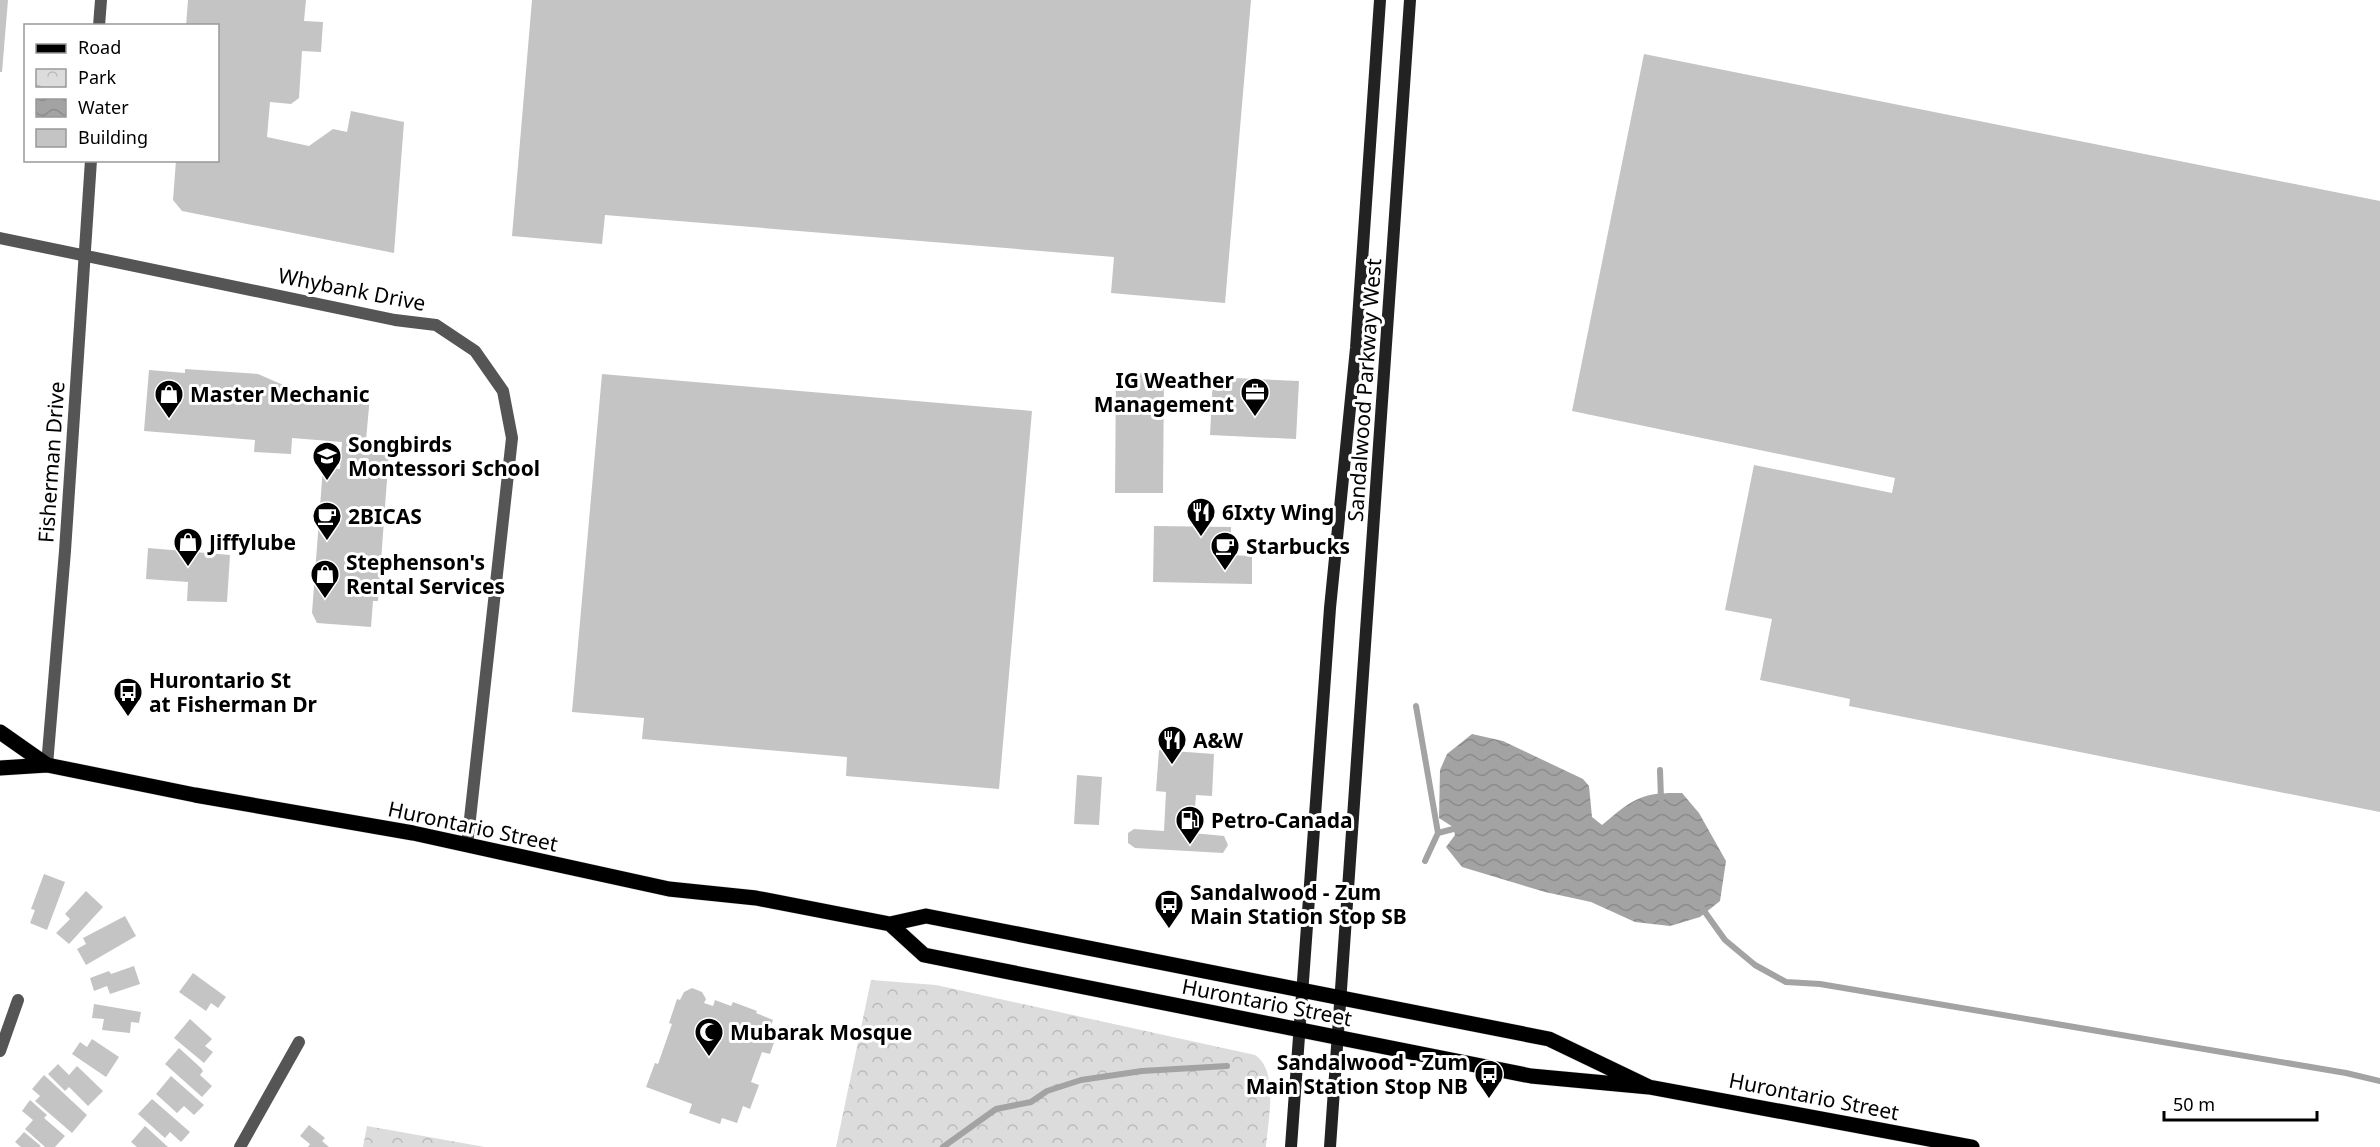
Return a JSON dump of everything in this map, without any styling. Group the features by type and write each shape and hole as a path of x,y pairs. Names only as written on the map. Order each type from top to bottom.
{"main road":[{"name":"Sandalwood Parkway West","path":"1291,1147 1330,617 1356,348 1380,0"},
{"name":"Sandalwood Parkway West","path":"1330,1147 1410,0"},
{"name":"Hurontario Street","path":"0,732 47,765"},
{"name":"Hurontario Street","path":"0,768 47,765 195,795 363,823 669,889 756,898 890,924 926,916 1550,1039 1649,1087"},
{"name":"Hurontario Street","path":"890,924 924,955 1531,1076 1649,1087 1972,1147"}],"street":[{"path":"99,24 101,0"},
{"name":"Fisherman Drive","path":"47,765 65,551 91,162"},
{"name":"Whybank Drive","path":"0,238 395,320 436,325 475,351 502,391 512,438 467,846"},
{"path":"0,1051 18,1000"},
{"path":"240,1147 299,1042"}],"green space":[{"path":"871,980 936,985 1255,1055 1262,1062 1270,1084 1266,1147 836,1147"},
{"path":"367,1126 485,1147 363,1147"}],"water":[{"path":"1472,734 1503,741 1583,779 1589,786 1592,817 1602,825 1638,799 1656,794 1682,793 1699,813 1726,861 1720,901 1700,917 1670,926 1635,922 1591,902 1545,892 1462,867 1446,847 1455,835 1453,827 1439,818 1440,770 1447,754"}],"building":[{"path":"0,0 8,0 2,72 0,72"},
{"path":"188,0 306,0 304,21 323,22 321,52 302,51 299,98 291,104 270,102 267,137 309,146 333,129 347,132 351,111 404,122 394,253 182,211 173,200 176,162 219,162 219,24 186,24"},
{"path":"532,0 1251,0 1225,303 1111,293 1114,257 605,215 602,244 512,236"},
{"path":"1644,54 2380,201 2380,812 1849,706 1850,699 1760,680 1772,619 1725,610 1754,465 1892,493 1895,478 1572,411"},
{"path":"185,369 258,374 295,390 370,396 365,451 389,453 378,601 373,601 371,627 317,623 312,613 323,467 340,469 342,442 292,438 291,454 254,452 255,440 144,431 149,370 185,373"},
{"path":"1116,373 1164,373 1163,493 1115,493"},
{"path":"602,374 1032,411 999,789 846,776 847,757 642,739 644,718 572,712"},
{"path":"1213,377 1299,381 1296,439 1210,435"},
{"path":"1154,526 1231,527 1230,555 1252,556 1252,584 1153,582"},
{"name":"Jiffylube","path":"148,548 230,555 227,602 187,601 188,582 146,579"},
{"path":"1159,750 1214,754 1212,796 1196,795 1193,833 1224,836 1228,845 1223,853 1135,848 1128,843 1128,833 1134,829 1164,831 1166,792 1156,791"},
{"path":"1077,775 1102,777 1099,825 1074,824"},
{"path":"44,874 65,882 47,930 30,923 35,910 31,909"},
{"path":"86,891 103,907 69,944 56,933 70,919 65,914"},
{"path":"125,916 136,936 86,965 77,949 86,944 83,938"},
{"path":"134,966 140,984 110,994 107,986 94,991 90,978"},
{"path":"193,973 226,997 218,1008 211,1003 206,1011 179,992"},
{"name":"Mubarak Mosque","path":"692,988 702,992 706,999 704,1003 713,1006 715,1000 731,1006 733,1002 757,1011 756,1013 773,1020 770,1028 778,1031 770,1054 762,1052 751,1082 759,1085 750,1109 743,1106 737,1123 722,1118 720,1124 689,1113 692,1104 646,1087 655,1063 658,1064 672,1024 669,1023 677,999 680,1000 684,992"},
{"path":"94,1004 141,1012 139,1023 131,1022 130,1033 102,1030 104,1019 92,1018"},
{"path":"190,1019 212,1039 205,1046 213,1052 204,1063 174,1038"},
{"path":"92,1039 119,1057 106,1077 72,1054 80,1042 87,1047"},
{"path":"179,1048 201,1068 203,1071 200,1075 212,1086 202,1097 165,1064"},
{"path":"58,1064 69,1075 77,1066 103,1091 88,1106 69,1087 65,1091 48,1074"},
{"path":"44,1075 87,1115 72,1133 35,1101 40,1096 32,1089"},
{"path":"171,1076 204,1105 194,1115 184,1106 177,1113 156,1094"},
{"path":"152,1099 190,1132 181,1142 170,1132 165,1138 138,1114"},
{"path":"30,1100 47,1115 44,1118 65,1136 55,1147 45,1147 25,1129 33,1120 22,1111"},
{"path":"309,1125 325,1138 322,1141 329,1147 308,1147 310,1144 300,1136"},
{"path":"145,1126 168,1147 137,1147 131,1142"},
{"path":"24,1132 41,1146 21,1147 15,1142"}],"waterway":[{"path":"1416,706 1438,833"},
{"path":"1660,770 1661,799"},
{"path":"1425,861 1438,833 1461,827"},
{"path":"1702,908 1725,940 1755,965 1786,982 1820,984 2346,1073 2380,1081"},
{"path":"943,1147 996,1109 1031,1102 1047,1091 1081,1080 1142,1071 1227,1066"}],"place":[{"name":"IG Weather Management","path":"1255,418"},
{"name":"Master Mechanic","path":"169,420"},
{"name":"Songbirds Montessori School","path":"327,482"},
{"name":"6Ixty Wing","path":"1201,538"},
{"name":"2BICAS","path":"327,542"},
{"name":"Jiffylube","path":"188,568"},
{"name":"Starbucks","path":"1225,572"},
{"name":"Stephenson's Rental Services","path":"325,600"},
{"name":"Hurontario St at Fisherman Dr","path":"128,718"},
{"name":"A&W","path":"1172,766"},
{"name":"Petro-Canada","path":"1190,846"},
{"name":"Sandalwood - Zum Main Station Stop SB","path":"1169,930"},
{"name":"Mubarak Mosque","path":"709,1058"},
{"name":"Sandalwood - Zum Main Station Stop NB","path":"1489,1100"}]}
